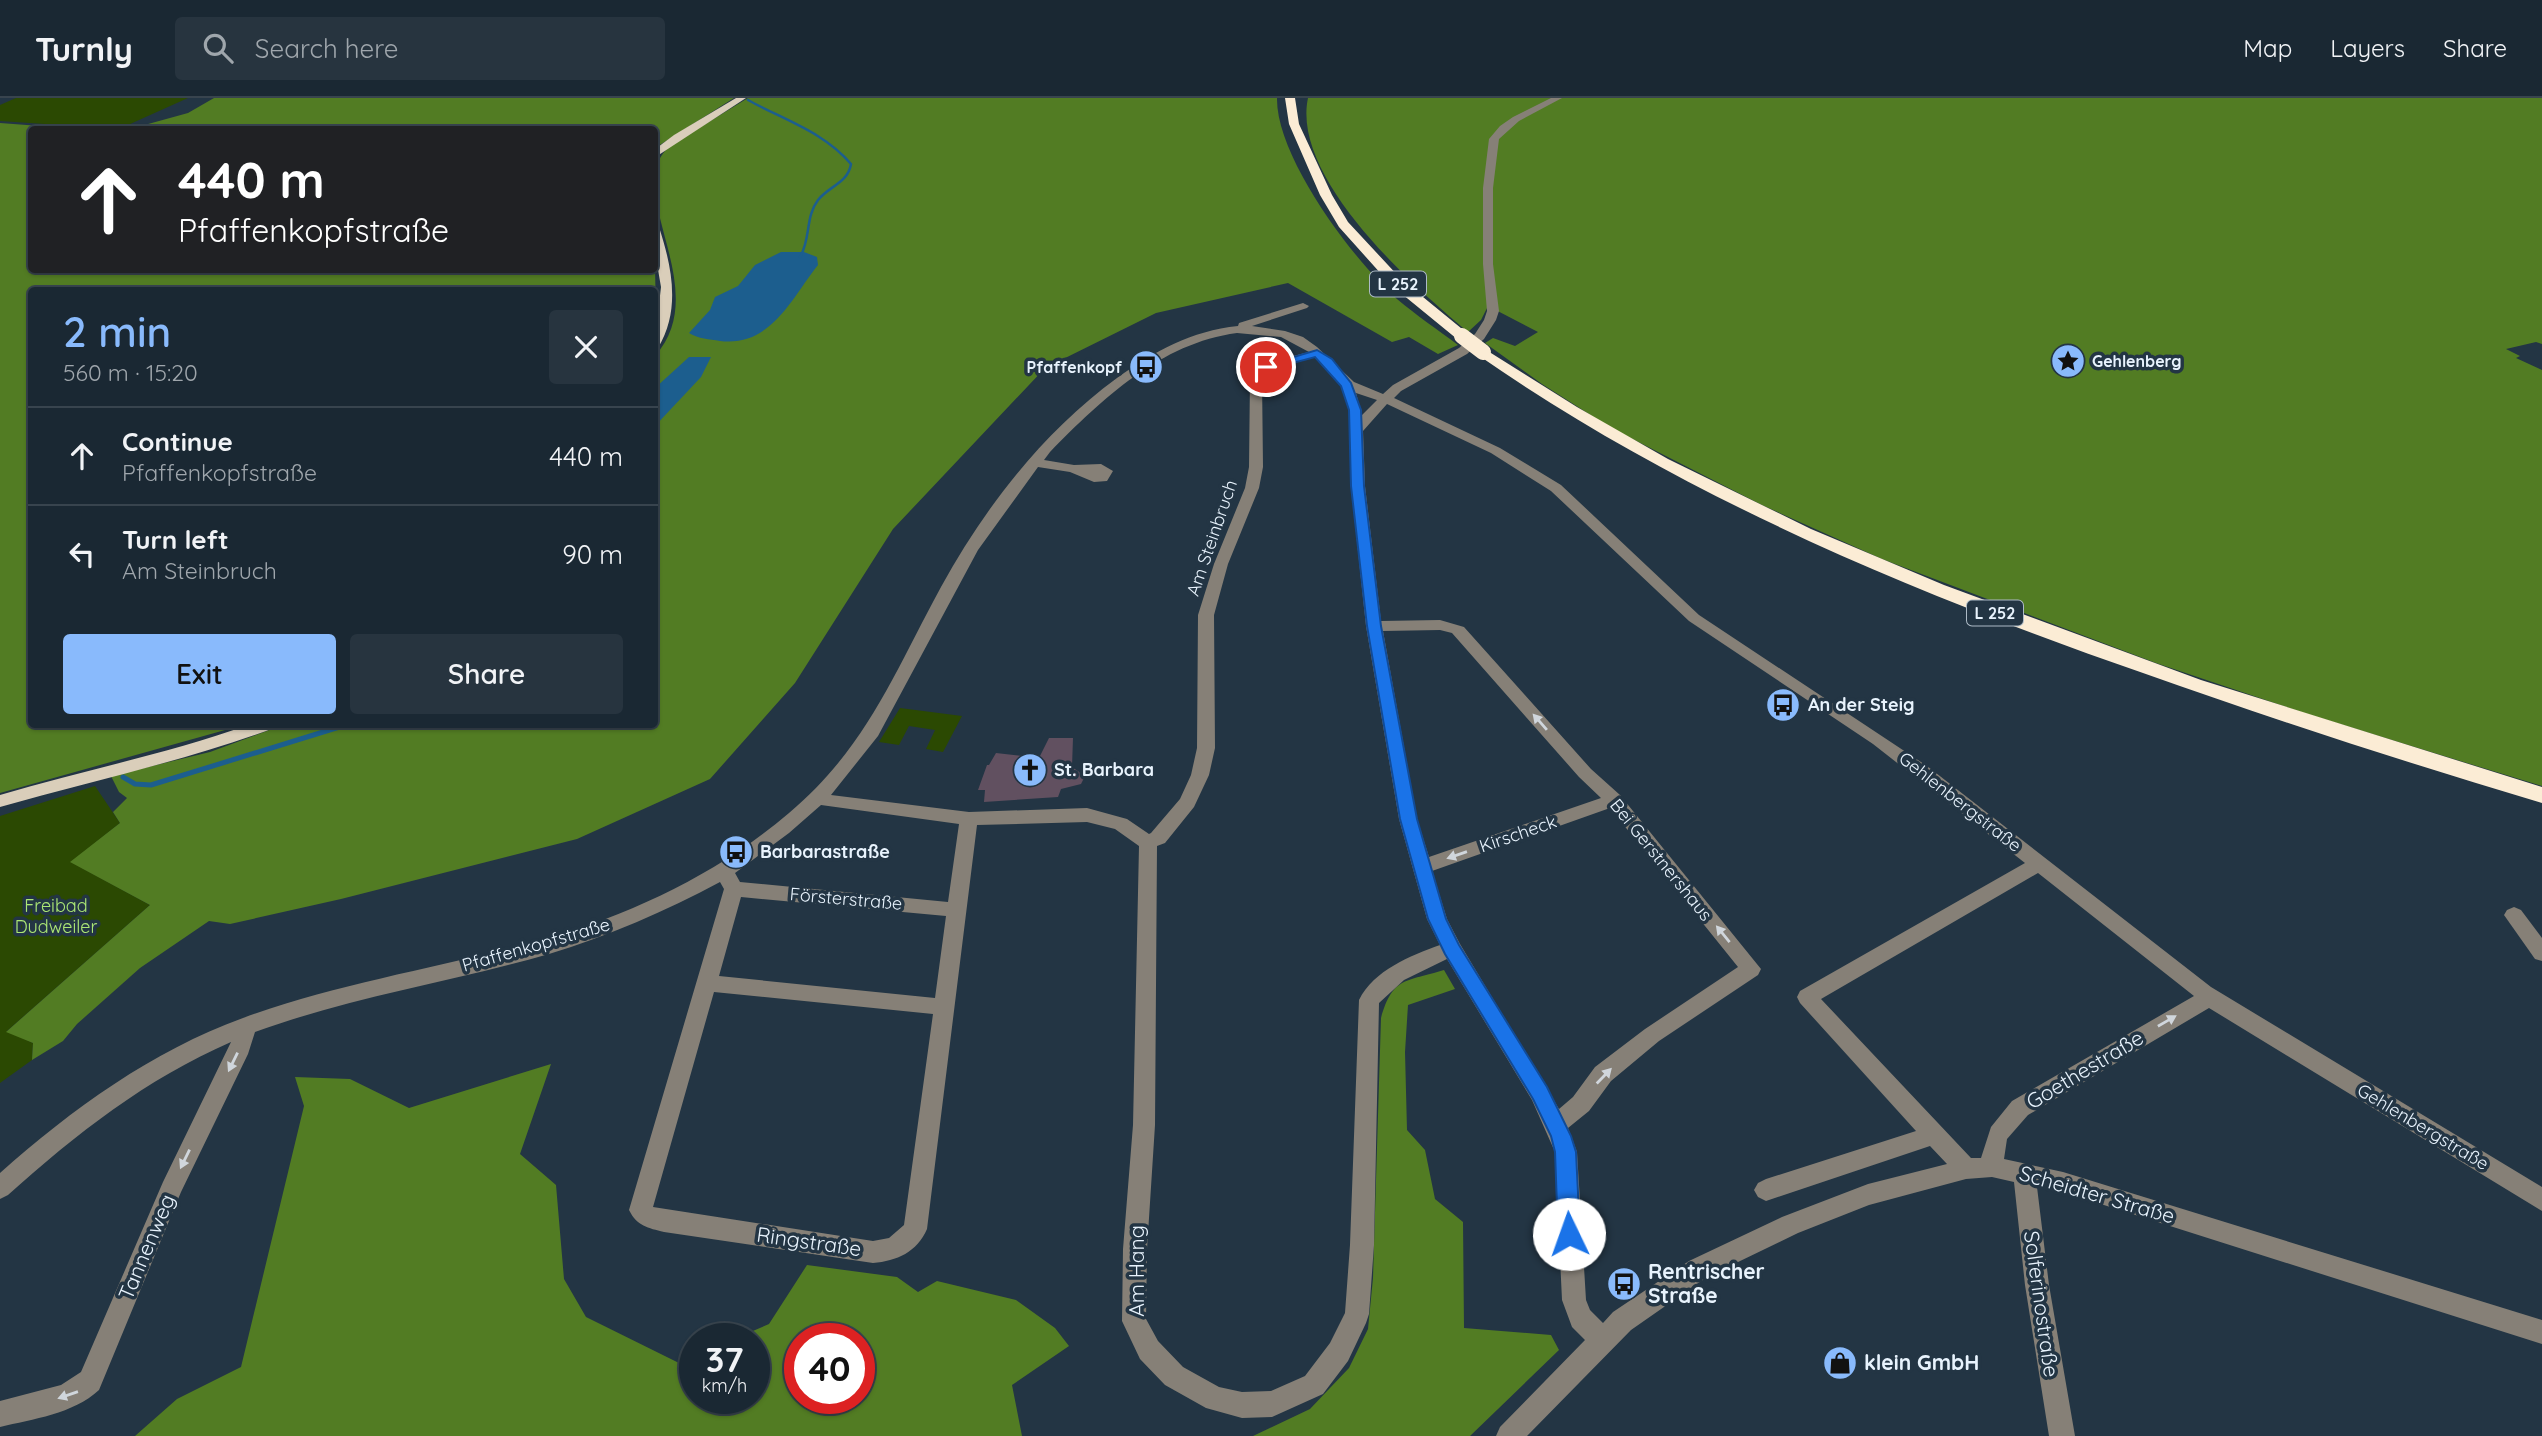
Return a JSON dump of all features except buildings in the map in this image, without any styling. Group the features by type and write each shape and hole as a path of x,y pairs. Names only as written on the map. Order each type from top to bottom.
{"highway":[{"name":"L 252","path":"1290,98 1294,124 1326,195 1343,223 1396,282 1483,352 1563,407 1625,444 1722,494 1932,589 2050,634 2159,671 2542,795"},
{"name":"L 252","path":"1299,134 1300,98"}],"main road":[{"path":"658,152 677,136 741,98"},
{"path":"658,238 666,279 666,318 658,336"},
{"path":"0,802 102,771 222,741 257,728"}],"street":[{"path":"1558,98 1534,108 1503,128 1496,134 1492,145 1488,188 1488,264 1493,311 1490,320 1480,336 1463,351 1397,388 1356,431 1358,486 1374,626 1408,819 1437,919 1556,1125 1566,1152 1574,1300 1581,1318 1602,1340"},
{"name":"Pfaffenkopfstraße","path":"0,1188 48,1143 113,1094 153,1068 247,1026 344,996 523,953 590,933 729,880 819,798 864,745 978,537 1035,462 1100,397 1186,341 1303,306"},
{"name":"Pfaffenkopfstraße","path":"1268,318 1328,362 1347,385 1355,410 1356,431"},
{"name":"Pfaffenkopfstraße","path":"1220,332 1260,330 1300,340"},
{"name":"Am Steinbruch","path":"1148,843 1158,838 1188,802 1200,775 1206,748 1206,615 1221,564 1252,488 1256,467 1256,377 1266,367 1317,353"},
{"name":"Pfaffenkopfstraße","path":"1347,385 1385,399"},
{"name":"Gehlenbergstraße","path":"1385,399 1484,443 1559,491 1587,515 1663,593 1699,621 1884,744 2210,997 2542,1200"},
{"path":"1035,462 1074,469"},
{"name":"Bei Gerstnershaus","path":"1374,626 1440,625 1458,630 1585,773 1614,800 1751,969 1642,1043 1603,1074 1581,1104 1556,1125"},
{"path":"819,798 969,819 1087,815 1121,824 1148,843"},
{"name":"Kirscheck","path":"1422,867 1614,800"},
{"name":"Ringstraße","path":"729,880 706,983 641,1210 647,1217 664,1221 873,1252 894,1250 905,1243 915,1229 969,819"},
{"name":"Am Hang","path":"1148,843 1144,1125 1135,1249 1134,1321 1149,1350 1174,1376 1215,1399 1242,1405 1272,1404 1314,1385 1339,1352 1357,1314 1362,1245 1369,1000 1382,984 1401,969 1452,949"},
{"path":"1966,1168 1807,997 2038,864"},
{"name":"Försterstraße","path":"729,880 957,910"},
{"path":"2514,915 2542,953"},
{"path":"706,983 944,1007"},
{"name":"Goethestraße","path":"1992,1167 1992,1146 1998,1134 2020,1108 2210,997"},
{"name":"Tannenweg","path":"0,1414 68,1396 81,1390 90,1381 171,1188 237,1054 247,1026"},
{"path":"1766,1190 1936,1133"},
{"name":"Scheidter Straße","path":"1509,1436 1622,1321 1672,1285 1769,1235 1868,1195 1966,1168 1992,1167 2063,1182 2542,1332"},
{"name":"Solferinostraße","path":"2024,1172 2037,1285 2062,1436"}],"green space":[{"path":"16,98 188,98 126,126 0,121 0,105"},
{"path":"214,98 734,98 658,146 658,126 141,126 188,113"},
{"path":"748,98 1277,98 1280,122 1289,149 1303,178 1340,234 1379,282 1397,299 1458,345 1438,354 1409,337 1392,342 1288,283 1156,313 1045,368 893,529 795,683 710,779 577,839 341,899 230,924 209,921 140,968 77,1024 63,1041 32,1060 33,1043 6,1032 150,905 70,862 120,823 113,812 127,798 119,792 111,776 210,752 275,728 658,728 658,351 671,329 676,300 673,271 658,206 658,164 671,145"},
{"path":"1308,98 2542,98 2542,344 2536,342 2506,349 2520,356 2516,358 2542,370 2542,786 2304,713 2156,663 1882,559 1762,505 1611,428 1542,384 1485,343 1493,338 1515,346 1538,332 1488,306 1481,320 1468,332 1389,259 1361,228 1318,162 1308,129"},
{"path":"0,123 40,126 28,126 28,273 655,273 655,287 28,287 28,728 232,728 0,793"},
{"path":"900,708 962,716 943,752 926,749 935,730 909,726 899,745 879,742"},
{"name":"Freibad Dudweiler","path":"95,786 120,823 71,862 150,905 7,1031 33,1043 32,1060 0,1083 0,816"},
{"path":"1444,970 1455,989 1408,1005 1405,1052 1407,1130 1425,1150 1435,1199 1463,1222 1464,1328 1551,1335 1559,1350 1470,1436 1253,1436 1310,1409 1349,1368 1368,1329 1373,1278 1381,1018 1396,988 1411,979"},
{"path":"551,1064 520,1154 556,1185 564,1279 586,1317 679,1363 679,1414 770,1414 770,1323 807,1265 897,1277 918,1292 937,1281 1016,1300 1055,1328 1069,1346 1012,1385 1022,1436 135,1436 177,1399 241,1367 304,1106 295,1077 350,1079 409,1108"}],"water":[{"path":"781,252 804,252 817,257 818,265 789,306 766,329 738,341 720,341 689,333 710,310 715,297 738,286 755,265"},
{"path":"689,357 711,357 701,377 658,423 658,385"}],"waterway":[{"path":"748,100 829,143 851,164 846,176 822,195 814,207 800,257"},
{"path":"123,777 135,784 151,785 336,728"}],"place":[{"name":"Gehlenberg","path":"2068,361"},
{"name":"Pfaffenkopf","path":"1146,367"},
{"name":"An der Steig","path":"1783,705"},
{"name":"St. Barbara","path":"1030,770"},
{"name":"Barbarastraße","path":"736,852"},
{"name":"Rentrischer Straße","path":"1624,1284"},
{"name":"klein GmbH","path":"1840,1363"}],"route":[{"path":"1266,367 1317,353 1347,385 1355,410 1358,486 1381,677 1408,819 1437,919 1452,949 1540,1093 1561,1136 1566,1152 1569,1234"}]}
